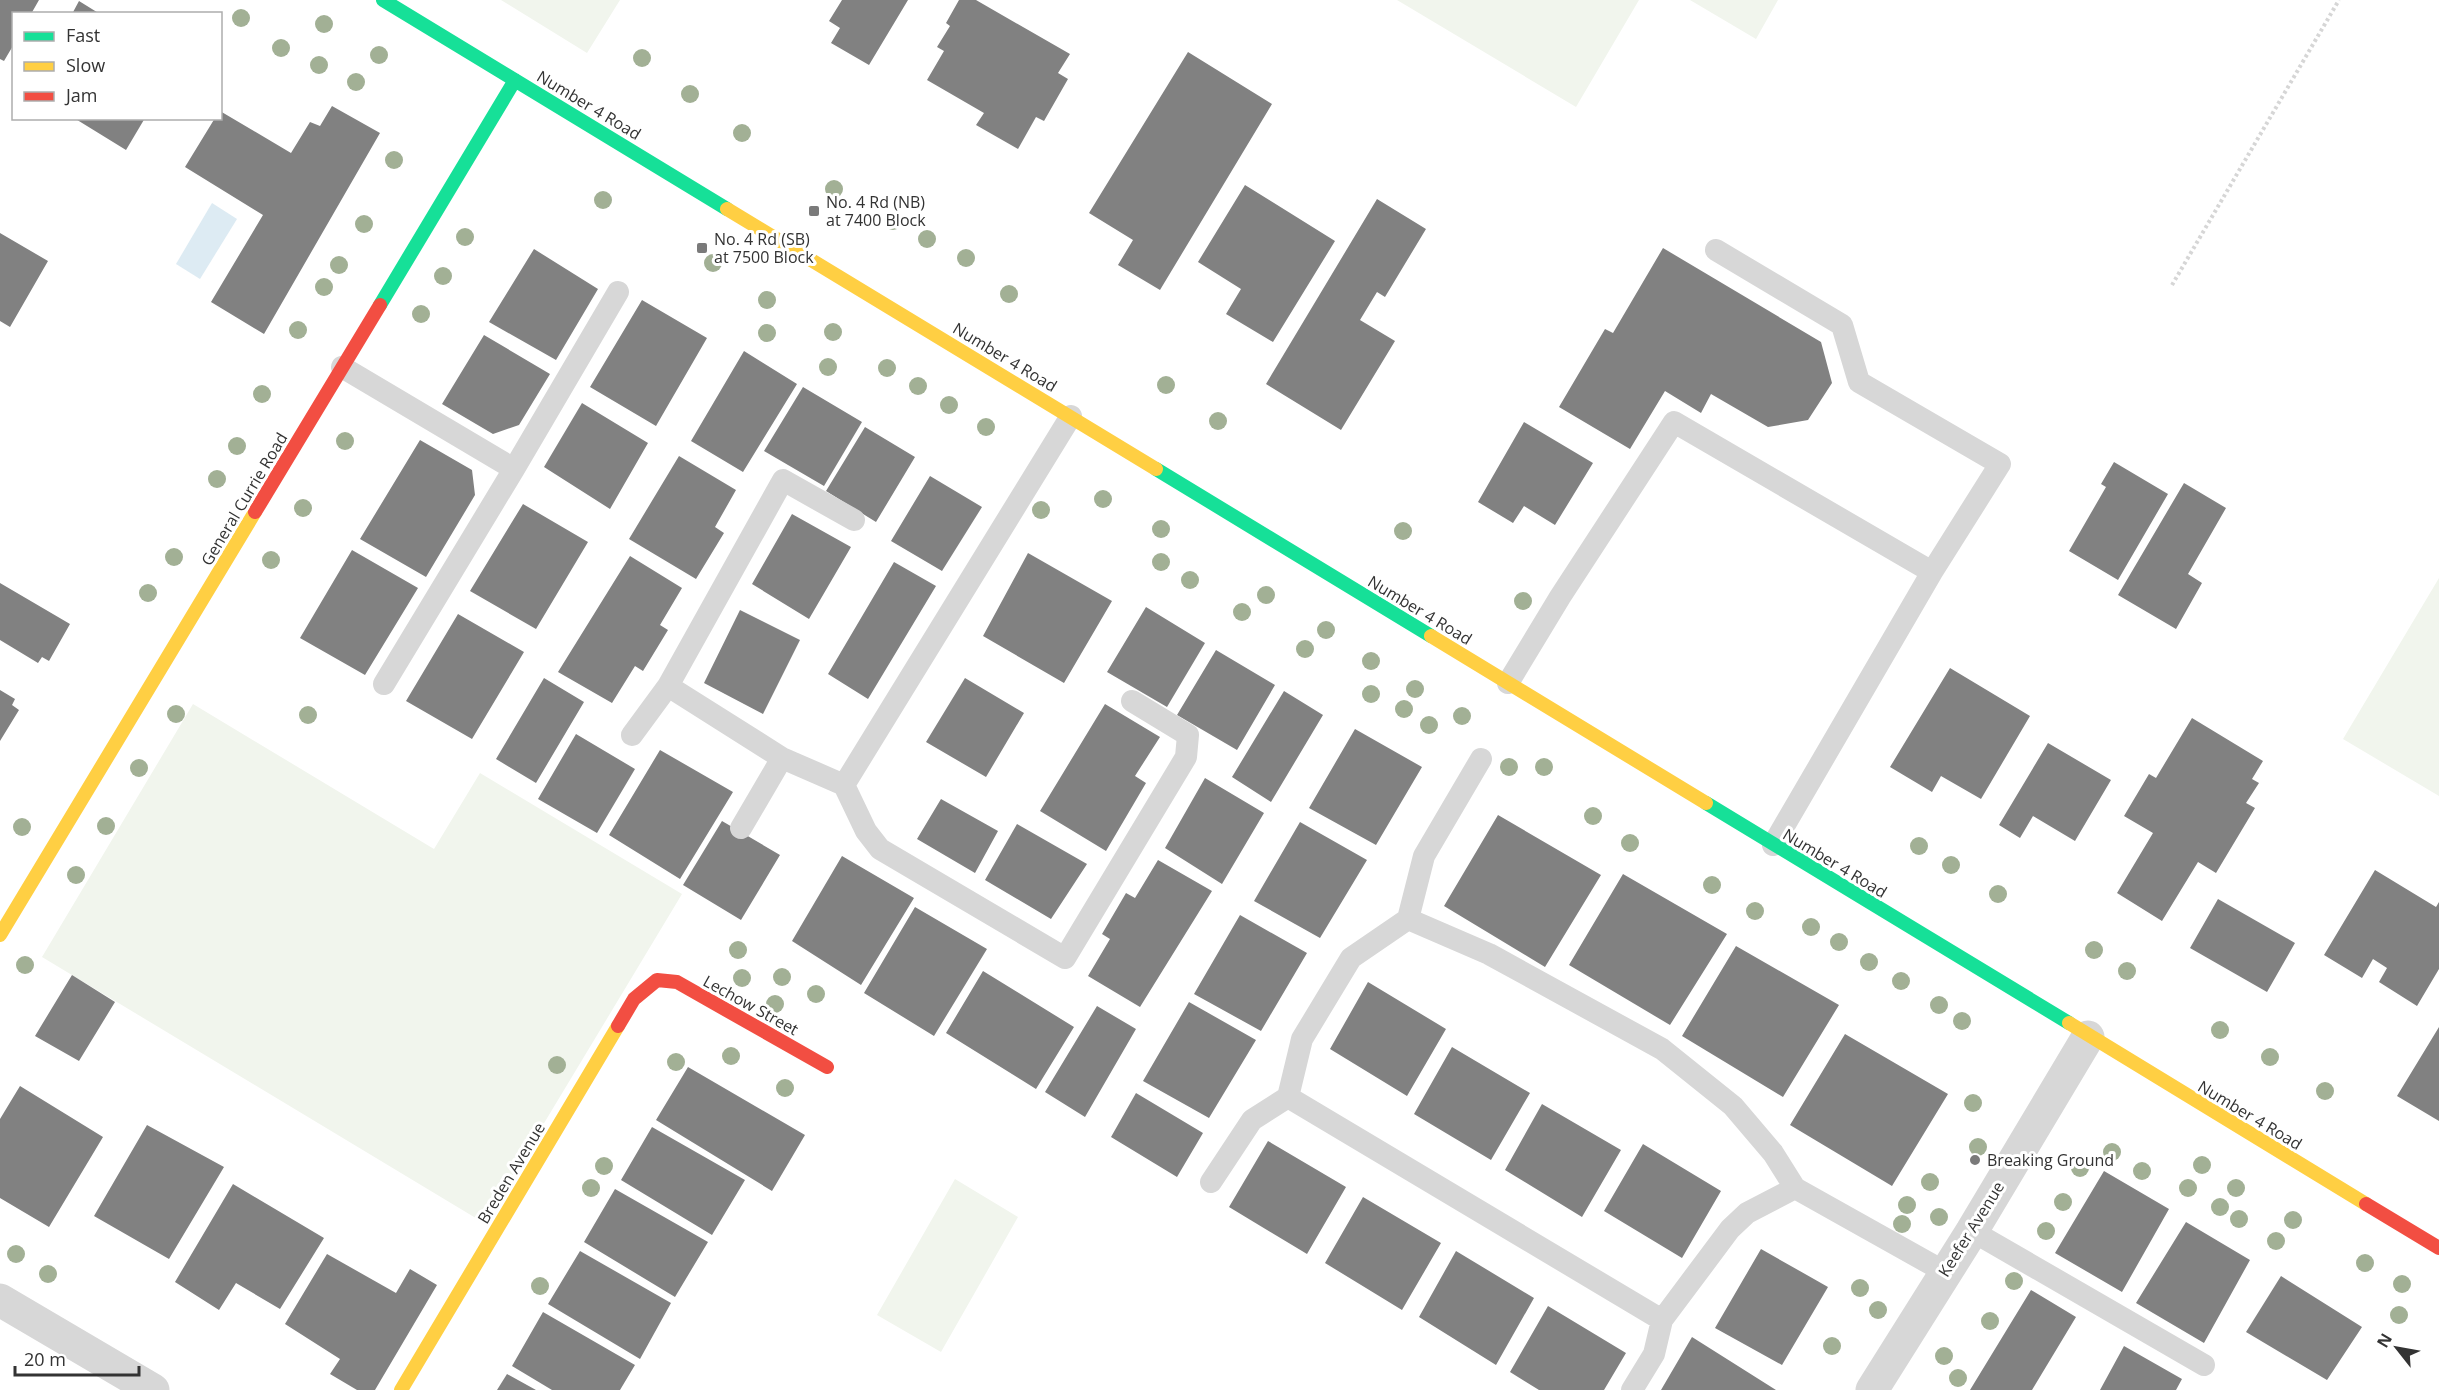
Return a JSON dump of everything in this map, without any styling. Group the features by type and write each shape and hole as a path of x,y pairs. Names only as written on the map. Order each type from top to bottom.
{"main road":[{"name":"Number 4 Road","path":"384,0 2088,1037 2439,1248"},
{"name":"General Currie Road","path":"0,935 515,80"},
{"name":"Lechow Street","path":"657,980 677,982 827,1067"},
{"name":"Breden Avenue","path":"401,1390 634,999 657,980"}],"street":[{"name":"Keefer Avenue","path":"1872,1390 1972,1231 2088,1037"},
{"path":"0,1300 153,1390"}],"lane":[{"path":"1716,250 1842,325 1860,382 2000,464 1932,572 1830,743 1773,845"},
{"path":"384,684 618,292"},
{"path":"342,367 514,469"},
{"path":"844,784 1071,416"},
{"path":"1508,683 1674,422 1932,572"},
{"path":"632,735 668,686 783,480 854,520"},
{"path":"668,686 782,758 844,784 866,831 880,849 1065,958 1186,757 1188,735 1132,701"},
{"path":"741,828 782,758"},
{"path":"1211,1182 1252,1120 1287,1097 1302,1039 1351,958 1408,919 1424,856 1481,759"},
{"path":"1408,919 1489,954 1662,1049 1733,1106 1773,1153 1795,1188 1945,1272"},
{"path":"1287,1097 1662,1320"},
{"path":"1632,1390 1654,1354 1662,1320 1730,1229 1747,1213 1795,1188"},
{"path":"1972,1231 2204,1365"}],"path":[{"path":"2172,285 2339,0"}],"shaded area":[{"path":"501,0 620,0 587,53"},
{"path":"1397,0 1639,0 1576,107"},
{"path":"1690,0 1778,0 1756,39"},
{"path":"212,203 237,219 200,279 176,264"},
{"path":"2439,578 2439,796 2343,739"},
{"path":"193,704 434,849 480,773 682,894 484,1223 42,957"},
{"path":"955,1179 1018,1217 941,1352 877,1315"}],"building":[{"path":"0,0 39,0 32,12 12,12 12,47 4,61 0,59"},
{"path":"842,0 908,0 869,65 831,43 840,28 829,21"},
{"path":"959,0 976,0 1070,54 1058,73 1068,79 1044,121 1036,117 1018,149 976,125 984,113 927,80 944,51 937,47 950,26 946,23"},
{"path":"79,1 97,12 73,12"},
{"path":"1188,52 1272,104 1160,290 1118,265 1133,240 1089,213"},
{"path":"332,106 380,133 264,334 211,302 263,215 185,167 214,120 222,120 222,112 291,153 310,122 320,126"},
{"path":"77,120 144,120 126,150"},
{"path":"1245,185 1335,241 1273,342 1226,314 1241,289 1198,262"},
{"path":"1377,199 1426,229 1385,297 1377,292 1360,320 1395,341 1341,430 1266,384"},
{"path":"0,233 48,261 10,327 0,321"},
{"path":"1663,248 1821,342 1832,383 1808,420 1768,427 1711,394 1701,413 1665,391 1630,449 1559,407 1605,329 1613,333"},
{"path":"534,249 598,289 556,360 489,322"},
{"path":"642,300 707,338 656,426 590,387"},
{"path":"484,335 550,374 519,425 493,434 442,404"},
{"path":"744,351 797,384 743,472 691,441"},
{"path":"803,387 862,422 824,486 764,451"},
{"path":"582,403 648,443 610,509 544,467"},
{"path":"1524,422 1593,463 1555,525 1524,506 1513,523 1478,502"},
{"path":"865,427 915,457 876,522 826,491"},
{"path":"420,440 472,470 475,495 426,577 360,539"},
{"path":"679,456 736,490 715,527 724,533 696,579 629,539"},
{"path":"2114,462 2168,494 2118,580 2069,551 2106,487 2101,484"},
{"path":"930,476 982,507 942,571 891,541"},
{"path":"2184,483 2226,508 2188,574 2202,583 2176,629 2118,595"},
{"path":"523,504 588,542 536,629 470,591"},
{"path":"792,514 851,547 809,619 752,584"},
{"path":"352,550 418,588 365,675 300,638"},
{"path":"1028,553 1112,601 1064,683 983,636"},
{"path":"630,556 682,588 660,625 668,630 643,671 635,666 612,703 558,672"},
{"path":"894,562 936,586 868,699 828,674"},
{"path":"0,583 70,624 49,661 42,657 38,663 0,640"},
{"path":"1146,607 1205,643 1167,707 1107,672"},
{"path":"740,610 800,640 763,714 704,683"},
{"path":"458,614 524,652 472,739 406,701"},
{"path":"1216,650 1275,685 1237,750 1177,715"},
{"path":"1950,668 2030,716 1981,799 1941,776 1932,792 1890,767"},
{"path":"544,678 584,702 536,783 496,759"},
{"path":"965,678 1024,713 986,777 926,742"},
{"path":"0,690 15,699 12,705 19,710 0,741"},
{"path":"1284,691 1323,715 1271,802 1232,777"},
{"path":"1105,704 1160,737 1135,776 1146,783 1106,851 1040,811"},
{"path":"2192,718 2263,761 2252,779 2259,783 2246,803 2255,808 2216,873 2198,862 2162,921 2117,893 2153,833 2124,816 2149,774 2156,778"},
{"path":"1355,729 1422,767 1376,845 1309,808"},
{"path":"576,734 635,769 597,833 538,799"},
{"path":"2048,743 2111,780 2075,841 2033,816 2020,838 1999,825"},
{"path":"660,750 733,792 680,879 609,835"},
{"path":"1205,778 1264,813 1222,884 1165,848"},
{"path":"941,799 998,831 975,873 917,839"},
{"path":"1498,815 1601,875 1545,967 1444,906"},
{"path":"722,821 780,855 741,920 683,885"},
{"path":"1300,822 1367,860 1320,938 1254,901"},
{"path":"1017,824 1087,864 1051,919 985,880"},
{"path":"842,856 914,898 861,985 792,941"},
{"path":"1158,860 1212,891 1140,1007 1088,976 1110,939 1102,934 1126,893 1135,898"},
{"path":"2375,870 2436,907 2439,902 2439,969 2417,1006 2379,982 2387,968 2373,959 2362,978 2324,955"},
{"path":"1623,874 1727,934 1670,1025 1569,965"},
{"path":"2218,899 2295,943 2267,992 2190,948"},
{"path":"915,907 987,949 934,1036 864,993"},
{"path":"1240,915 1307,953 1261,1031 1194,994"},
{"path":"1736,946 1839,1005 1783,1097 1682,1036"},
{"path":"983,971 1074,1027 1036,1089 946,1033"},
{"path":"72,975 115,1002 79,1061 35,1036"},
{"path":"1368,982 1446,1029 1407,1096 1330,1049"},
{"path":"1189,1002 1256,1040 1209,1118 1143,1081"},
{"path":"1097,1006 1136,1029 1085,1117 1045,1092"},
{"path":"2439,1027 2439,1121 2397,1096"},
{"path":"1845,1034 1948,1094 1892,1186 1790,1125"},
{"path":"1452,1047 1530,1093 1491,1160 1414,1114"},
{"path":"688,1067 805,1135 772,1191 656,1120"},
{"path":"20,1086 103,1137 49,1227 0,1198 0,1119"},
{"path":"1136,1093 1203,1133 1177,1177 1111,1137"},
{"path":"1542,1104 1621,1150 1582,1217 1505,1170"},
{"path":"147,1125 224,1167 169,1259 94,1216"},
{"path":"652,1127 745,1180 712,1235 621,1180"},
{"path":"1268,1141 1346,1187 1307,1254 1229,1207"},
{"path":"1643,1144 1721,1191 1682,1258 1604,1211"},
{"path":"2104,1171 2169,1209 2122,1292 2055,1253"},
{"path":"233,1184 324,1238 280,1309 236,1283 219,1310 175,1282"},
{"path":"615,1189 708,1242 675,1297 584,1242"},
{"path":"1363,1197 1441,1243 1402,1310 1325,1263"},
{"path":"2186,1222 2250,1260 2204,1343 2136,1303"},
{"path":"1761,1249 1828,1287 1782,1365 1715,1328"},
{"path":"580,1251 671,1303 640,1359 548,1304"},
{"path":"1456,1251 1534,1298 1496,1365 1419,1317"},
{"path":"327,1254 396,1293 410,1269 437,1285 375,1390 357,1390 330,1374 340,1359 285,1324"},
{"path":"2281,1276 2362,1327 2327,1380 2246,1332"},
{"path":"2031,1290 2076,1317 2032,1390 1970,1390"},
{"path":"1548,1306 1626,1353 1604,1390 1539,1390 1510,1372"},
{"path":"543,1312 635,1365 620,1390 552,1390 512,1366"},
{"path":"1692,1337 1776,1390 1661,1390"},
{"path":"2124,1346 2182,1379 2176,1390 2100,1390"},
{"path":"507,1374 536,1390 497,1390"}],"traffic: fast":[{"path":"383,0 727,209"},
{"path":"380,305 515,80"},
{"path":"1156,469 1431,636"},
{"path":"1706,803 2069,1023"}],"traffic: slow":[{"path":"727,209 1156,469"},
{"path":"0,935 255,512"},
{"path":"1431,636 1706,803"},
{"path":"2069,1023 2366,1204"},
{"path":"401,1390 618,1026"}],"traffic: jam":[{"path":"255,512 380,305"},
{"path":"618,1026 634,999 657,980 677,982 827,1067"},
{"path":"2366,1204 2439,1248"}],"place":[{"name":"No. 4 Rd (NB) at 7400 Block","path":"814,211"},
{"name":"No. 4 Rd (SB) at 7500 Block","path":"702,248"},
{"name":"Breaking Ground","path":"1975,1160"}]}
